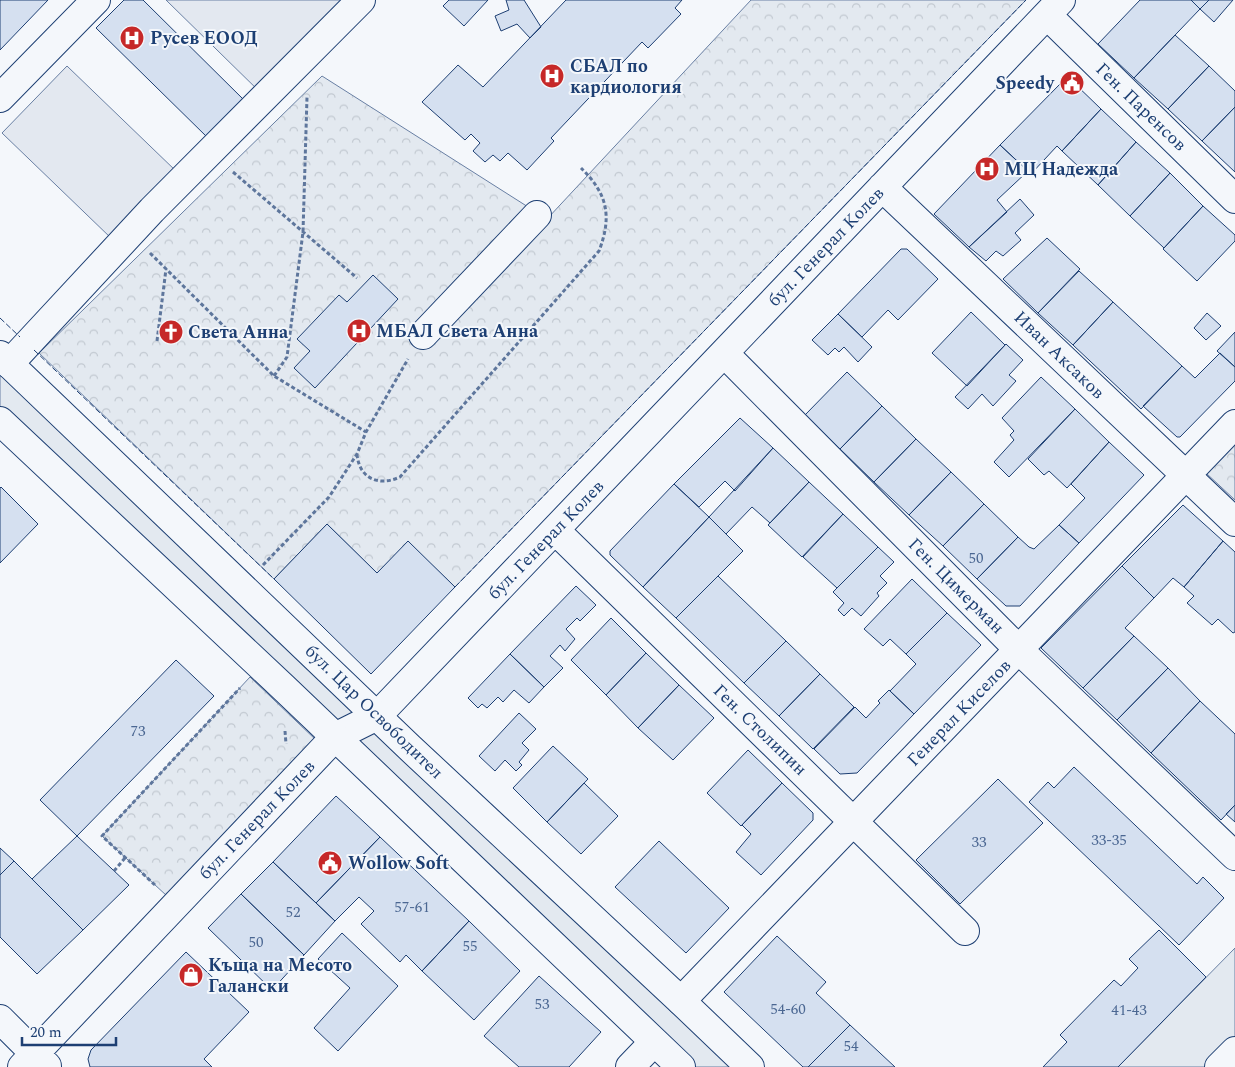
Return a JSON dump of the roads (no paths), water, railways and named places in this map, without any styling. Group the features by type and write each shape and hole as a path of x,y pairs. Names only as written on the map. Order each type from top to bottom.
{"street":[{"path":"0,98 96,0"},
{"path":"5,359 361,0"},
{"name":"бул. Генерал Колев","path":"35,1063 176,904 335,738 378,716 1054,7"},
{"name":"Ген. Паренсов","path":"1054,7 1235,198"},
{"name":"Иван Аксаков","path":"882,187 1235,522"},
{"path":"423,334 537,215"},
{"name":"Ген. Цимерман","path":"724,353 1019,650 1235,856"},
{"name":"бул. Цар Освободител","path":"5,359 243,588 750,1067"},
{"path":"0,420 681,1067"},
{"name":"Генерал Киселов","path":"681,1000 1235,424"},
{"name":"Ген. Столипин","path":"555,530 965,931"},
{"path":"0,1020 35,1063"},
{"path":"630,1067 654,1042"},
{"path":"1219,1067 1235,1051"}],"place":[{"name":"Русев ЕООД","path":"132,38"},
{"name":"СБАЛ по кардиология","path":"552,76"},
{"name":"Speedy","path":"1072,83"},
{"name":"МЦ Надежда","path":"987,169"},
{"name":"МБАЛ Света Анна","path":"359,331"},
{"name":"Света Анна","path":"171,332"},
{"name":"Wollow Soft","path":"330,863"},
{"name":"Къща на Месото Галански","path":"191,975"}]}
